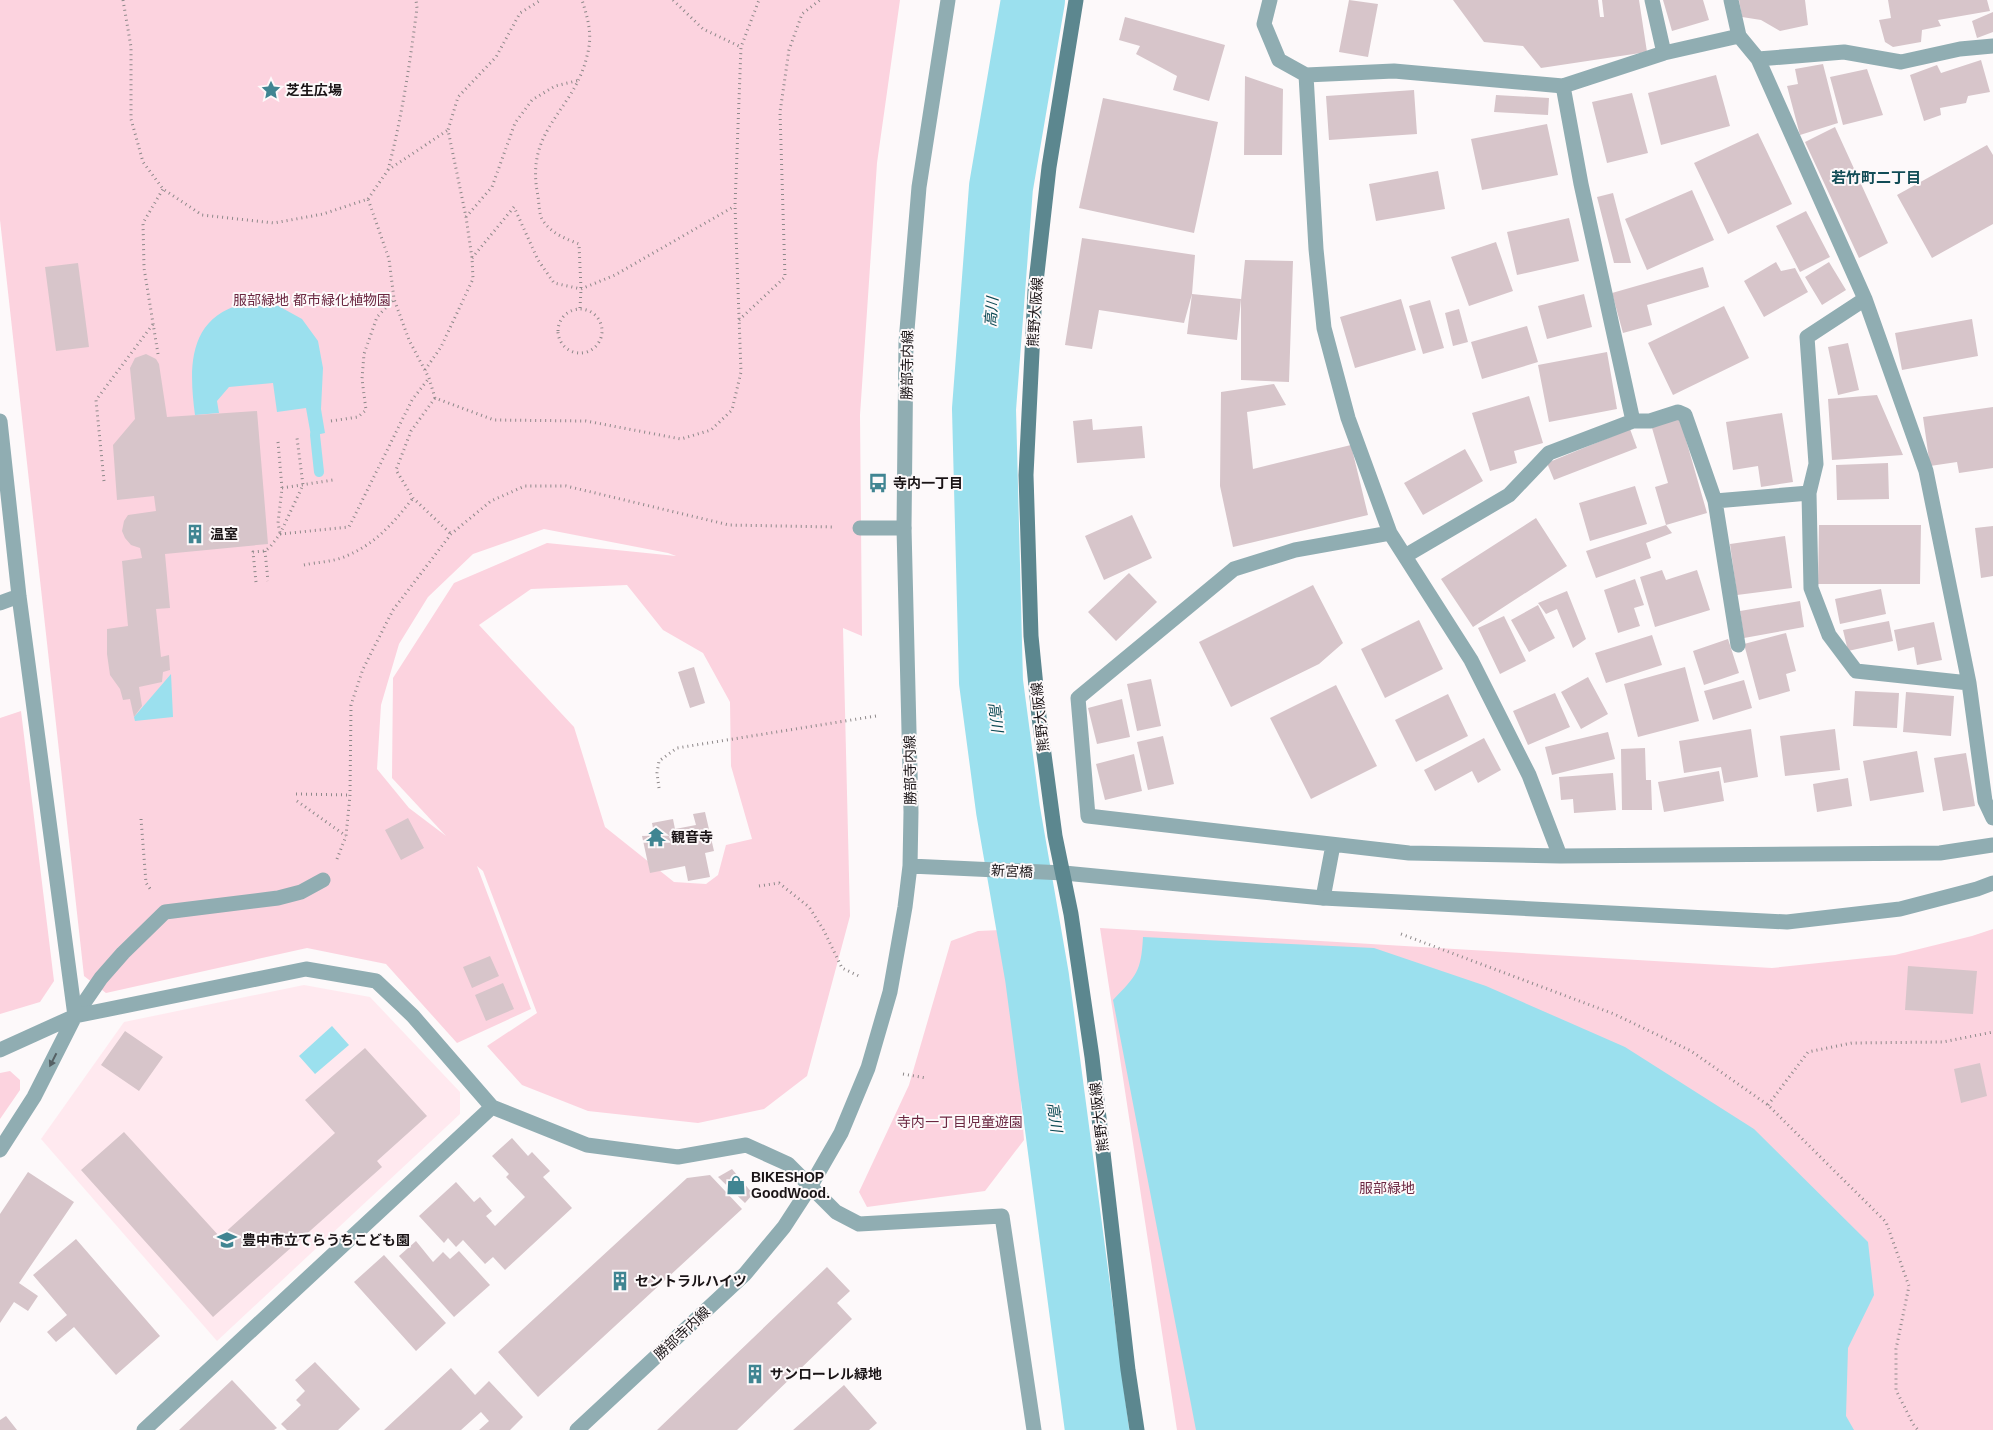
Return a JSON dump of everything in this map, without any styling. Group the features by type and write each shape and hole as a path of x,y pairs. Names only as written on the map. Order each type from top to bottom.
{"main road":[{"name":"熊野大阪線","path":"1076,0 1049,167 1035,292 1026,475 1032,636 1039,717 1055,836 1064,873 1092,1058 1128,1370 1137,1430"}],"street":[{"name":"勝部寺内線","path":"577,1430 745,1274 784,1227 841,1133 868,1068 890,992 905,908 910,866 911,812 904,528 906,342 919,187 948,0"},
{"path":"1270,0 1264,24 1279,60 1306,76 1394,71 1563,86 1664,53 1739,36"},
{"path":"1652,0 1664,53"},
{"path":"1731,0 1739,36 1758,59 1865,299 1926,471 1969,682 1985,801 1993,818"},
{"path":"1758,59 1844,52 1901,62 1960,49 1993,46"},
{"path":"1306,76 1316,249 1324,328 1348,418 1390,533 1471,660 1529,775 1560,856"},
{"path":"1563,86 1581,184 1633,421"},
{"path":"1865,299 1807,338 1816,464 1809,493 1811,588 1829,635 1856,671 1969,682"},
{"path":"1405,556 1509,495 1549,453 1633,421 1650,421 1678,412 1685,415 1715,501 1738,645"},
{"path":"0,420 19,596 74,1016"},
{"path":"1715,501 1809,493"},
{"path":"860,528 904,528"},
{"path":"1390,533 1295,550 1234,568 1078,698 1088,816 1409,853 1560,856 1940,853 1993,845"},
{"path":"0,603 19,596"},
{"path":"1322,898 1332,845"},
{"name":"新宮橋","path":"910,866 1064,873 1322,898 1787,922 1900,909 1978,889 1993,883"},
{"path":"0,1150 34,1097 74,1016 100,978 122,953 165,912 278,898 301,892 323,880"},
{"path":"0,1050 74,1016 306,969 376,981 413,1016 492,1108 587,1145 678,1157 746,1145 788,1164 836,1212 859,1224 1002,1216 1034,1430"},
{"path":"144,1430 492,1108"}],"path":[{"path":"123,0 131,47 131,119 143,162 163,189 202,214 274,223 322,214 368,199 388,170 398,132 410,62 417,8 416,0"},
{"path":"425,370 441,347 473,279 466,217 448,130 458,97 496,57 520,13 541,0"},
{"path":"580,308 579,244 558,236 542,219 536,178 536,160 545,133 580,80 588,54 590,25 582,0"},
{"path":"673,0 703,29 741,47"},
{"path":"435,398 494,420 586,421 681,440 711,430 732,410 741,372 735,206 741,47 759,0"},
{"path":"739,320 785,277 782,103 788,50 802,14 820,0"},
{"path":"466,217 492,187 515,123 532,100 554,86 580,80"},
{"path":"388,170 448,130"},
{"path":"158,354 144,268 143,223 163,189"},
{"path":"368,199 389,260 394,299 409,340 429,378 435,398"},
{"path":"472,258 514,207 538,260 554,283 581,290 615,275 735,206"},
{"path":"332,421 358,417 366,410 362,379 364,354 377,317 394,299"},
{"path":"580,308 593,313 601,324 601,338 592,349 579,353 566,349 558,337 558,323 567,312 580,308"},
{"path":"104,481 96,400 153,324"},
{"path":"280,534 349,528 412,400 429,378"},
{"path":"435,398 411,431 396,470 413,498 451,534"},
{"path":"256,582 253,552 265,551 280,534 303,485 297,438"},
{"path":"278,442 282,488 278,523 280,534"},
{"path":"282,488 333,480"},
{"path":"323,880 336,863 346,836 350,796 351,705 363,669 394,610 451,534 491,501 525,486 566,486 729,525 860,528"},
{"path":"304,565 345,557 373,542 393,524 413,498"},
{"path":"265,551 268,581"},
{"path":"659,788 657,773 659,761 677,748 876,716"},
{"path":"296,794 350,796"},
{"path":"297,801 346,836"},
{"path":"141,819 146,883 165,912"},
{"path":"759,886 779,883 809,907 823,929 842,968 861,977"},
{"path":"1401,934 1614,1014 1691,1051 1768,1105 1886,1222 1909,1286 1896,1350 1896,1390 1918,1430"},
{"path":"1768,1105 1808,1052 1852,1043 1943,1042 1993,1032"},
{"path":"903,1074 926,1078"}],"shaded area":[{"name":"豊中市立てらうちこども園","path":"304,985 370,997 460,1092 460,1114 217,1341 41,1139 124,1022"}],"green space":[{"name":"服部緑地 都市緑化植物園","path":"0,0 900,0 877,163 860,415 862,636 843,628 850,916 807,1076 764,1109 698,1123 588,1111 522,1085 487,1046 537,1013 483,871 477,866 531,1009 457,1043 386,964 307,948 106,993 84,976 0,220","holes":["544,529 676,556 547,543 454,583 393,678 392,778 446,836 409,808 377,769 381,705 399,644 428,597 473,554","627,585 663,630 703,653 730,702 731,766 752,839 726,845 718,875 706,884 674,882 605,827 574,727 479,625 531,589"]},
{"path":"21,711 54,981 40,1002 0,1014 0,718"},
{"name":"服部緑地","path":"1100,928 1772,968 1895,955 1993,929 1993,1430 1177,1430"},
{"name":"寺内一丁目児童遊園","path":"1001,930 1011,970 1024,1140 985,1191 867,1207 859,1192 909,1085 951,941 978,931"},
{"path":"10,1071 20,1080 20,1090 0,1119 0,1073"}],"water":[{"path":"273,303 302,319 318,341 323,368 321,409 325,433 311,436 306,408 277,412 273,383 229,387 217,401 219,413 195,415 192,380 193,364 201,334 211,321 224,311 242,304"},
{"path":"171,674 173,717 135,721 134,717"},
{"name":"服部緑地","path":"1143,937 1374,948 1486,986 1625,1047 1754,1129 1868,1242 1874,1295 1848,1348 1846,1416 1854,1430 1196,1430 1113,1000 1128,985 1139,966"},
{"path":"332,1026 349,1045 315,1074 299,1056"}],"building":[{"path":"1349,0 1378,4 1368,57 1339,52"},
{"path":"1453,0 1598,0 1600,17 1604,17 1602,0 1639,0 1647,52 1541,68 1523,46 1484,42"},
{"path":"1663,0 1703,0 1709,20 1672,31"},
{"path":"1739,0 1805,0 1808,25 1780,31 1761,20 1742,17"},
{"path":"1888,0 1987,0 1990,11 1938,20 1941,26 1922,30 1921,42 1893,47 1885,42 1879,20 1891,18"},
{"path":"1993,12 1993,32 1977,38 1972,21"},
{"path":"1125,17 1225,45 1209,101 1173,90 1177,76 1136,54 1140,46 1119,40"},
{"path":"1981,60 1990,92 1968,96 1966,103 1940,108 1941,115 1924,121 1910,75 1937,65 1941,73"},
{"path":"1823,64 1838,123 1800,135 1787,86 1798,84 1795,69"},
{"path":"1867,69 1883,115 1843,125 1830,77"},
{"path":"1716,75 1730,126 1661,145 1648,93"},
{"path":"1245,76 1283,89 1282,155 1244,155"},
{"path":"1414,90 1417,134 1329,140 1326,96"},
{"path":"1632,93 1648,153 1607,163 1592,102"},
{"path":"1496,95 1549,98 1548,115 1494,112"},
{"path":"1103,98 1218,122 1194,233 1079,208"},
{"path":"1547,124 1558,175 1482,190 1471,139"},
{"path":"1835,127 1888,243 1859,258 1805,142"},
{"path":"1758,133 1792,204 1728,234 1694,163"},
{"path":"1987,145 1993,155 1993,224 1932,258 1897,195"},
{"path":"1438,171 1445,209 1376,221 1369,184"},
{"path":"1692,190 1714,240 1647,270 1625,219"},
{"path":"1613,193 1631,263 1614,263 1597,197"},
{"path":"1806,211 1830,257 1800,272 1776,226"},
{"path":"1569,218 1579,261 1517,275 1507,232"},
{"path":"1082,238 1195,255 1192,294 1184,323 1099,310 1092,349 1065,345"},
{"path":"1496,242 1513,291 1469,306 1451,257"},
{"path":"1245,260 1293,261 1289,382 1241,380 1241,300"},
{"path":"1776,262 1781,271 1795,268 1808,292 1764,317 1744,281"},
{"path":"1829,262 1846,290 1822,305 1805,277"},
{"path":"78,263 89,347 56,351 45,267"},
{"path":"1703,267 1709,287 1647,305 1652,325 1623,333 1612,293"},
{"path":"1192,294 1241,299 1237,340 1187,334"},
{"path":"1584,294 1592,327 1547,339 1538,306"},
{"path":"1401,299 1416,350 1355,368 1340,317"},
{"path":"1430,300 1444,348 1423,354 1409,306"},
{"path":"1724,306 1749,358 1673,395 1648,343"},
{"path":"1459,309 1468,342 1453,346 1445,313"},
{"path":"1972,319 1978,356 1902,370 1895,333"},
{"path":"1527,326 1538,362 1482,379 1471,342"},
{"path":"1848,343 1859,390 1838,395 1828,347"},
{"path":"1607,352 1617,409 1549,422 1538,365"},
{"name":"温室","path":"146,354 156,359 159,364 167,417 257,411 268,544 165,554 170,608 156,609 161,657 169,655 170,670 163,672 162,682 139,687 142,706 134,717 130,699 123,700 120,689 110,675 107,654 107,629 128,626 122,561 142,558 140,548 131,545 125,538 122,531 124,521 128,515 156,511 154,496 117,500 113,445 135,419 130,368 135,358"},
{"path":"1274,384 1286,405 1247,412 1253,469 1351,445 1368,515 1233,547 1220,486 1221,392"},
{"path":"1877,395 1903,455 1832,460 1828,399"},
{"path":"1529,396 1543,443 1514,451 1517,463 1490,471 1472,413"},
{"path":"1993,407 1993,468 1959,473 1957,462 1930,466 1923,417"},
{"path":"1678,412 1707,513 1666,525 1655,487 1668,483 1650,421"},
{"path":"1782,413 1793,482 1761,487 1758,466 1733,470 1726,422"},
{"path":"1092,419 1093,430 1142,426 1145,458 1077,463 1073,421"},
{"path":"1630,429 1637,448 1554,480 1547,463"},
{"path":"1465,449 1483,481 1423,515 1404,483"},
{"path":"1888,463 1889,499 1837,500 1836,465"},
{"path":"1635,486 1647,524 1590,541 1579,503"},
{"path":"1132,515 1152,558 1104,580 1085,536"},
{"path":"1536,518 1567,566 1473,627 1441,579"},
{"path":"1666,525 1672,533 1646,543 1651,558 1596,578 1586,551"},
{"path":"1819,525 1921,525 1920,584 1818,584"},
{"path":"1993,526 1993,576 1981,578 1975,528"},
{"path":"1785,536 1792,588 1737,595 1730,544"},
{"path":"1662,570 1666,580 1697,570 1710,610 1655,627 1640,577"},
{"path":"1129,573 1157,602 1116,641 1088,612"},
{"path":"1635,579 1644,605 1634,608 1640,626 1618,633 1604,590"},
{"path":"1313,585 1343,643 1319,664 1231,707 1199,642"},
{"path":"1881,589 1886,614 1840,624 1835,599"},
{"path":"1567,591 1586,639 1573,648 1557,609 1546,614 1538,603"},
{"path":"1800,601 1804,627 1744,638 1740,611"},
{"path":"1538,605 1555,638 1529,652 1511,620"},
{"path":"1504,616 1526,661 1500,674 1478,628"},
{"path":"1419,620 1443,669 1385,698 1361,649"},
{"path":"1889,621 1893,641 1848,651 1843,630"},
{"path":"1934,622 1942,660 1917,665 1914,647 1898,651 1894,630"},
{"path":"1786,633 1796,671 1786,674 1790,691 1759,700 1744,644"},
{"path":"1652,635 1662,665 1606,683 1595,653"},
{"path":"1728,639 1739,673 1704,685 1693,651"},
{"path":"694,667 705,703 690,708 678,672"},
{"path":"1685,667 1699,721 1638,737 1624,684"},
{"path":"1588,677 1608,714 1581,729 1561,692"},
{"path":"1151,679 1161,726 1137,731 1127,684"},
{"path":"1744,680 1752,708 1713,720 1704,691"},
{"path":"1336,685 1377,766 1311,799 1270,718"},
{"path":"1855,691 1899,693 1897,728 1853,726"},
{"path":"1906,692 1954,696 1951,736 1903,732"},
{"path":"1555,693 1570,727 1528,745 1513,711"},
{"path":"1448,694 1468,736 1416,762 1395,720"},
{"path":"1122,699 1130,737 1097,744 1088,708"},
{"path":"1751,729 1758,777 1724,783 1721,767 1684,773 1679,741"},
{"path":"1835,729 1840,770 1785,776 1780,736"},
{"path":"1608,732 1615,759 1552,775 1545,747"},
{"path":"1163,736 1174,784 1148,790 1137,742"},
{"path":"1484,738 1501,770 1478,783 1472,771 1435,791 1424,770"},
{"path":"1645,748 1646,780 1651,780 1652,810 1622,810 1621,749"},
{"path":"1917,751 1924,792 1870,801 1863,761"},
{"path":"1966,753 1975,806 1943,811 1934,758"},
{"path":"1134,754 1142,791 1105,800 1096,764"},
{"path":"1719,771 1724,801 1664,812 1658,782"},
{"path":"1613,773 1616,810 1574,813 1573,799 1561,800 1559,777"},
{"path":"1848,778 1852,806 1817,812 1813,784"},
{"path":"705,812 714,851 705,853 710,877 688,881 685,866 650,873 642,836 654,834 652,823 673,819 675,829 696,825 693,814"},
{"path":"408,818 424,848 401,860 385,830"},
{"path":"490,956 499,976 472,988 463,967"},
{"path":"1908,966 1977,971 1973,1014 1905,1010"},
{"path":"503,983 514,1009 486,1021 475,995"},
{"path":"125,1031 163,1057 139,1091 101,1065"},
{"path":"365,1048 427,1116 377,1161 382,1167 213,1317 81,1170 124,1132 220,1237 335,1133 305,1100"},
{"path":"1980,1063 1987,1096 1961,1103 1954,1069"},
{"path":"512,1138 528,1156 532,1152 550,1171 543,1177 572,1208 505,1270 493,1257 485,1264 463,1240 456,1247 448,1238 444,1243 419,1216 456,1182 474,1202 480,1197 492,1211 486,1216 495,1226 525,1197 506,1177 509,1174 492,1156"},
{"name":"BIKESHOP GoodWood.","path":"732,1169 753,1194 745,1203 718,1177"},
{"path":"28,1172 74,1202 19,1283 38,1296 28,1311 14,1302 0,1323 0,1214"},
{"name":"セントラルハイツ","path":"710,1175 742,1209 538,1397 498,1352 687,1178"},
{"path":"76,1239 160,1336 116,1375 74,1327 56,1342 47,1332 67,1315 33,1275"},
{"path":"416,1241 433,1262 443,1252 450,1259 459,1251 490,1285 454,1317 399,1256"},
{"path":"384,1255 446,1323 416,1351 354,1282"},
{"name":"サンローレル緑地","path":"827,1267 850,1291 837,1303 852,1319 737,1430 657,1430"},
{"path":"315,1362 360,1409 338,1430 287,1430 281,1424 301,1405 296,1400 305,1391 295,1380"},
{"path":"451,1368 475,1395 489,1381 523,1417 510,1430 479,1430 489,1421 481,1412 461,1430 384,1430"},
{"path":"232,1380 277,1428 274,1430 179,1430"},
{"path":"844,1385 877,1423 869,1430 793,1430"},
{"path":"6,1416 17,1430 0,1430 0,1420"}],"waterway":[{"name":"高川","path":"1033,0 1001,187 984,409 991,682 1008,810 1037,977 1097,1430"},
{"path":"315,435 319,472"}],"place":[{"name":"芝生広場","path":"271,90"},
{"name":"寺内一丁目","path":"878,483"},
{"name":"温室","path":"195,534"},
{"name":"観音寺","path":"656,837"},
{"name":"BIKESHOP GoodWood.","path":"736,1185"},
{"name":"豊中市立てらうちこども園","path":"227,1240"},
{"name":"セントラルハイツ","path":"620,1281"},
{"name":"サンローレル緑地","path":"755,1374"}],"district":[{"name":"若竹町二丁目","path":"1876,177"}]}
